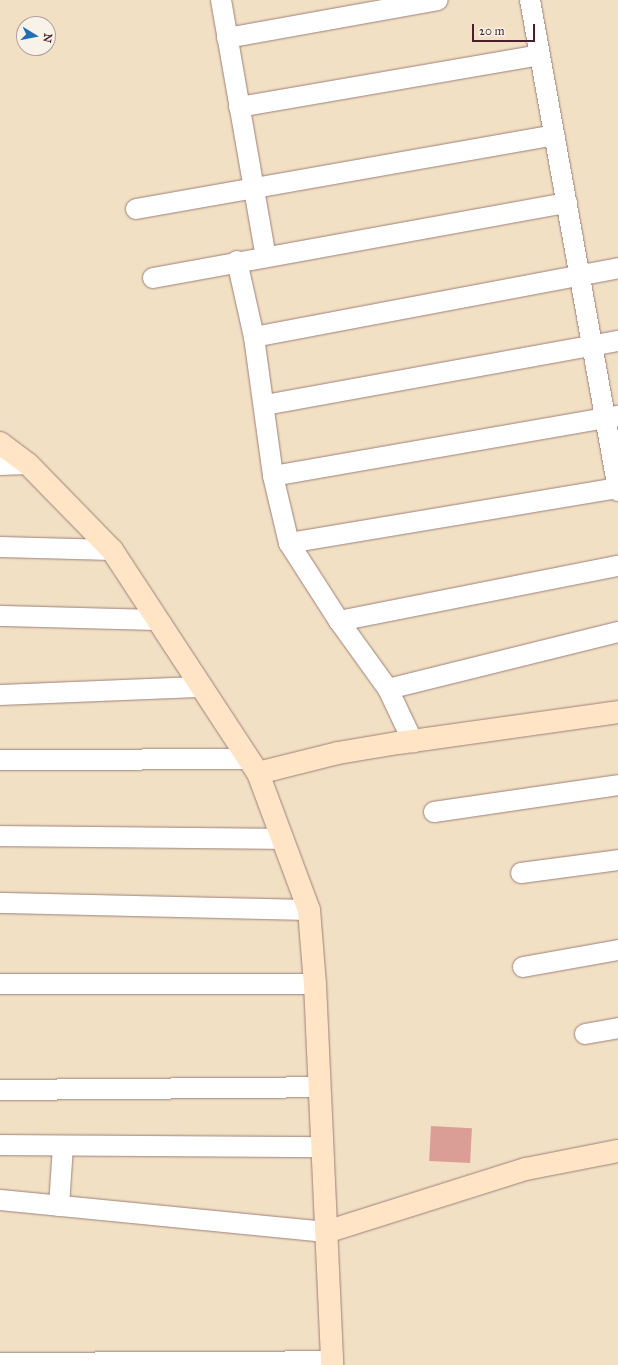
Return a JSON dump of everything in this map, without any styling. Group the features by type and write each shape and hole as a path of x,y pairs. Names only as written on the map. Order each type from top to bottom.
{"street":[{"path":"221,0 266,257"},
{"path":"227,38 438,0"},
{"path":"289,543 618,489 611,417 592,346 530,0"},
{"path":"239,107 540,56"},
{"path":"136,209 555,135"},
{"path":"153,278 237,261 566,203"},
{"path":"237,261 254,337 266,405 273,476 289,543 339,621 388,689 406,742"},
{"path":"254,337 579,274 618,268"},
{"path":"266,405 618,341"},
{"path":"273,476 611,417"},
{"path":"0,443 28,464 112,550 200,687 254,766 309,910 315,984 331,1363 0,1363"},
{"path":"0,465 28,464"},
{"path":"0,547 112,550"},
{"path":"339,621 618,566"},
{"path":"0,616 156,620"},
{"path":"388,689 618,632"},
{"path":"0,695 200,687"},
{"path":"0,760 254,766 338,754 406,742 618,712"},
{"path":"434,812 618,785"},
{"path":"0,836 283,840"},
{"path":"521,873 618,860"},
{"path":"0,903 309,910"},
{"path":"523,968 618,950"},
{"path":"0,984 315,984"},
{"path":"585,1034 618,1028"},
{"path":"0,1090 319,1087"},
{"path":"0,1145 321,1147"},
{"path":"59,1206 63,1146"},
{"path":"0,1200 326,1232 526,1169 596,1154 618,1151"}],"building":[{"path":"431,1126 472,1128 470,1163 429,1161"}]}
